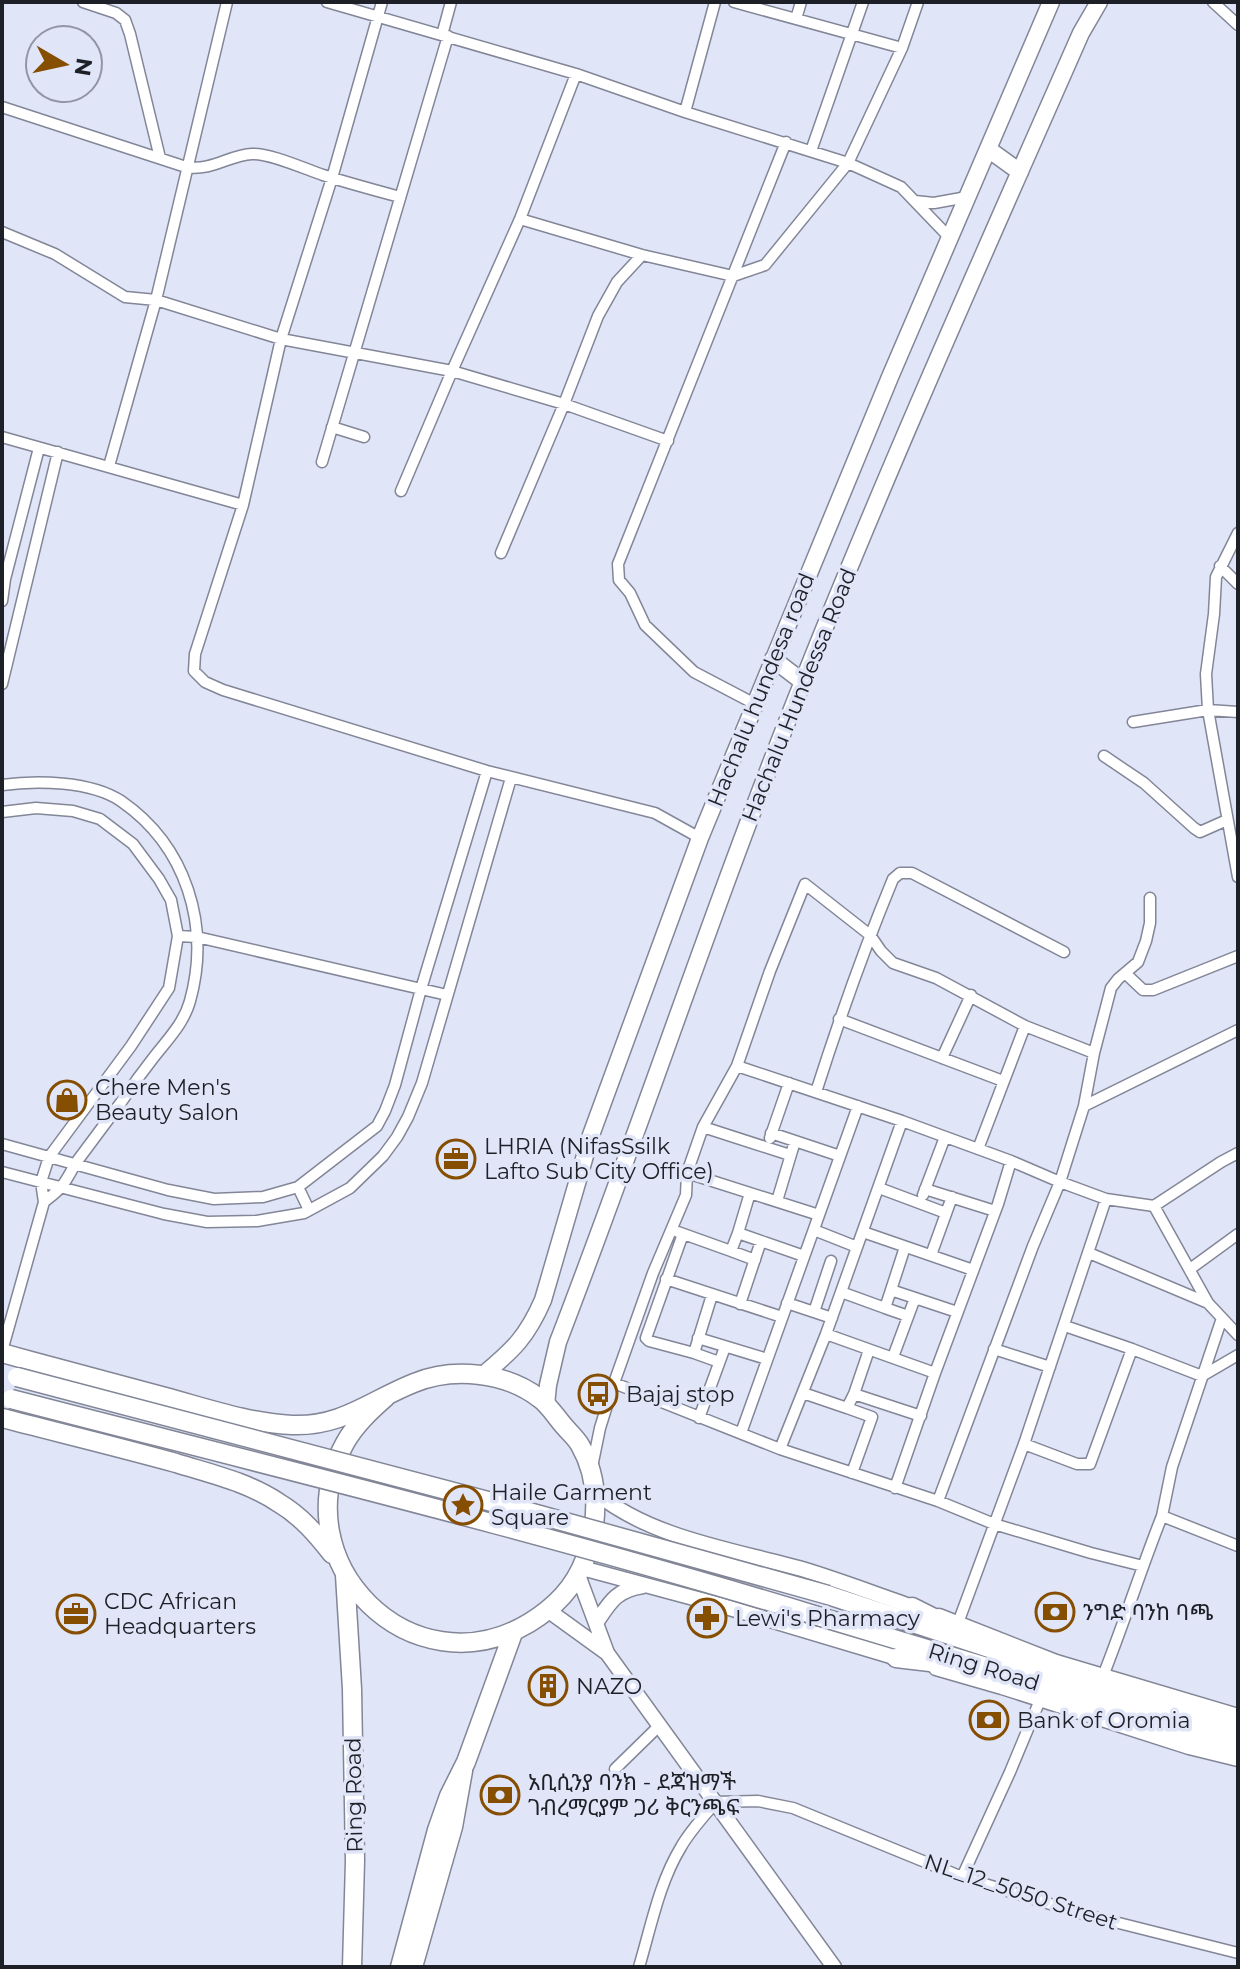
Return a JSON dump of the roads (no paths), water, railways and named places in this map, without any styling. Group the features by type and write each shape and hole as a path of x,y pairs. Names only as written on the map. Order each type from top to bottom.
{"highway":[{"path":"2,1352 230,1415 293,1425 336,1420 417,1381 434,1377 483,1375 512,1383 539,1398 580,1444 591,1473 596,1518 591,1544 580,1572 549,1611 513,1633 496,1639 467,1643 438,1641 410,1633 384,1618 362,1599 317,1535 296,1514 246,1485 129,1450 2,1418"},
{"name":"Ring Road","path":"9,1375 360,1466 828,1595 998,1651 1092,1686 1185,1716 1238,1729"},
{"path":"342,1569 330,1534 328,1503 333,1472 345,1443 363,1418 386,1397"},
{"name":"Ring Road","path":"7,1398 479,1519 658,1569 997,1670 1180,1731 1238,1746"},
{"name":"Ring Road","path":"342,1569 352,1689 355,1861 352,1967"},
{"path":"912,1607 998,1651"},
{"path":"400,1967 437,1830 466,1762 513,1633"},
{"path":"896,1658 997,1670"}],"main road":[{"name":"Hachalu hundesa road","path":"483,1375 515,1348 534,1321 543,1300 591,1135 700,838 890,377 1051,2"},
{"name":"Hachalu Hundessa Road","path":"546,1405 558,1342 740,842 803,682 938,357 1081,33 1099,2"},
{"path":"988,149 1020,172"},
{"path":"773,659 803,682"},
{"path":"414,1967 454,1827 466,1762"}],"street":[{"path":"83,2 116,13 125,20 160,158"},
{"path":"109,466 156,300 227,2"},
{"path":"327,2 576,74 848,163 901,187 950,238"},
{"path":"382,2 332,178 281,339 243,505 195,654 194,671 205,682 223,690 511,778 655,813 700,838"},
{"path":"322,462 400,197 445,36 451,2"},
{"path":"685,112 715,2"},
{"path":"734,2 760,5 796,19 902,48"},
{"path":"796,19 801,2"},
{"path":"811,151 863,2"},
{"path":"520,219 642,255 733,276 765,265 848,163 902,48 918,2"},
{"path":"1213,2 1238,25"},
{"path":"401,491 520,219 576,74"},
{"path":"2,107 186,167 195,169 252,154 265,155 400,197"},
{"path":"755,704 694,672 645,625 630,593 619,580 618,564 786,142"},
{"path":"915,201 934,203 967,197"},
{"path":"2,232 55,254 125,297 156,300 281,339 452,371 564,404 668,441"},
{"path":"501,553 598,316 617,282 642,255"},
{"path":"332,427 364,437"},
{"path":"2,437 243,505"},
{"path":"2,601 39,448"},
{"path":"2,684 58,452"},
{"path":"1238,533 1216,577 1206,674 1208,710 1238,877"},
{"path":"1220,566 1238,584"},
{"path":"1133,722 1208,710 1238,712"},
{"path":"1104,756 1144,783 1200,832 1227,820"},
{"path":"2,1144 168,1190 214,1199 263,1197 298,1187 377,1126 385,1111 487,771"},
{"path":"2,1172 164,1214 207,1222 257,1221 304,1213 350,1188 383,1156 397,1137 422,1083 511,778"},
{"path":"2,785 23,782 73,785 119,800 157,832 176,860 195,910 198,953 190,1001 182,1019 60,1188 44,1202"},
{"path":"2,812 36,808 73,811 100,819 133,844 159,879 171,900 178,936 169,988 131,1046 49,1157 41,1182 44,1202 2,1352"},
{"path":"816,1092 870,935 893,879 900,873 912,873 1064,952"},
{"path":"591,1473 600,1428 614,1383 653,1273 686,1195 687,1173 703,1127 737,1066 805,884 870,935 893,963 936,978 1025,1026 1094,1053"},
{"path":"938,1501 1060,1182 1084,1106 1111,988 1138,962 1146,941 1150,898"},
{"path":"178,936 197,937 447,995"},
{"path":"1125,973 1143,990 1153,990 1238,956"},
{"path":"942,1058 971,995"},
{"path":"839,1019 1003,1081"},
{"path":"978,1149 1025,1026"},
{"path":"1084,1106 1238,1030"},
{"path":"737,1066 902,1121 1106,1199 1154,1206 1238,1153"},
{"path":"767,1147 789,1083"},
{"path":"741,1433 858,1106"},
{"path":"780,1449 832,1318 902,1121"},
{"path":"703,1127 790,1155"},
{"path":"771,1133 840,1156"},
{"path":"920,1203 945,1137"},
{"path":"777,1201 795,1141"},
{"path":"895,1488 1011,1161"},
{"path":"687,1173 819,1215"},
{"path":"298,1187 309,1210"},
{"path":"879,1188 946,1213"},
{"path":"925,1189 995,1211"},
{"path":"731,1251 750,1193"},
{"path":"931,1255 952,1197"},
{"path":"958,1623 1024,1444 1106,1199"},
{"path":"1154,1206 1208,1303 1238,1335"},
{"path":"671,1229 755,1260"},
{"path":"814,1230 857,1247"},
{"path":"863,1232 973,1270"},
{"path":"738,1233 804,1256"},
{"path":"683,1234 646,1338 719,1362"},
{"path":"1190,1269 1238,1234"},
{"path":"740,1304 761,1241"},
{"path":"885,1308 905,1247"},
{"path":"1089,1253 1208,1303"},
{"path":"814,1312 831,1261"},
{"path":"666,1279 782,1317"},
{"path":"891,1290 957,1312"},
{"path":"841,1292 908,1316"},
{"path":"694,1353 712,1295"},
{"path":"893,1357 915,1298"},
{"path":"787,1303 832,1318"},
{"path":"1103,1676 1162,1516 1172,1467 1222,1318"},
{"path":"1065,1326 1202,1376"},
{"path":"826,1334 935,1373"},
{"path":"698,1338 767,1359"},
{"path":"699,1418 725,1347"},
{"path":"994,1349 1050,1367"},
{"path":"1024,1444 1077,1464 1090,1464 1132,1349"},
{"path":"847,1408 869,1350"},
{"path":"1202,1376 1238,1355"},
{"path":"614,1383 780,1449 938,1501 994,1524 1143,1566"},
{"path":"803,1393 872,1417"},
{"path":"854,1394 921,1416"},
{"path":"852,1473 878,1402"},
{"path":"595,1492 613,1507 673,1534 885,1596 1056,1662 1238,1716"},
{"path":"1162,1516 1238,1546"},
{"path":"834,1967 607,1653 580,1572 716,1604 959,1674 1189,1747 1238,1759"},
{"path":"596,1623 618,1594 645,1585"},
{"path":"549,1611 607,1653"},
{"path":"962,1877 1040,1700"},
{"path":"615,1769 660,1725"},
{"name":"NL_12_5050 Street","path":"716,1802 758,1801 793,1808 962,1877 1083,1914 1238,1953"},
{"path":"639,1967 671,1865 682,1844 716,1802"}],"place":[{"name":"Chere Men's Beauty Salon","path":"67,1100"},
{"name":"LHRIA (NifasSsilk Lafto Sub City Office)","path":"456,1159"},
{"name":"Bajaj stop","path":"598,1394"},
{"name":"Haile Garment Square","path":"463,1505"},
{"name":"ንግድ ባንከ ባጫ","path":"1055,1612"},
{"name":"CDC African Headquarters","path":"76,1614"},
{"name":"Lewi's Pharmacy","path":"707,1618"},
{"name":"NAZO","path":"548,1686"},
{"name":"Bank of Oromia","path":"989,1720"},
{"name":"አቢሲንያ ባንክ - ደጃዝማች ገብረማርያም ጋሪ ቅርንጫፍ","path":"500,1795"}]}
